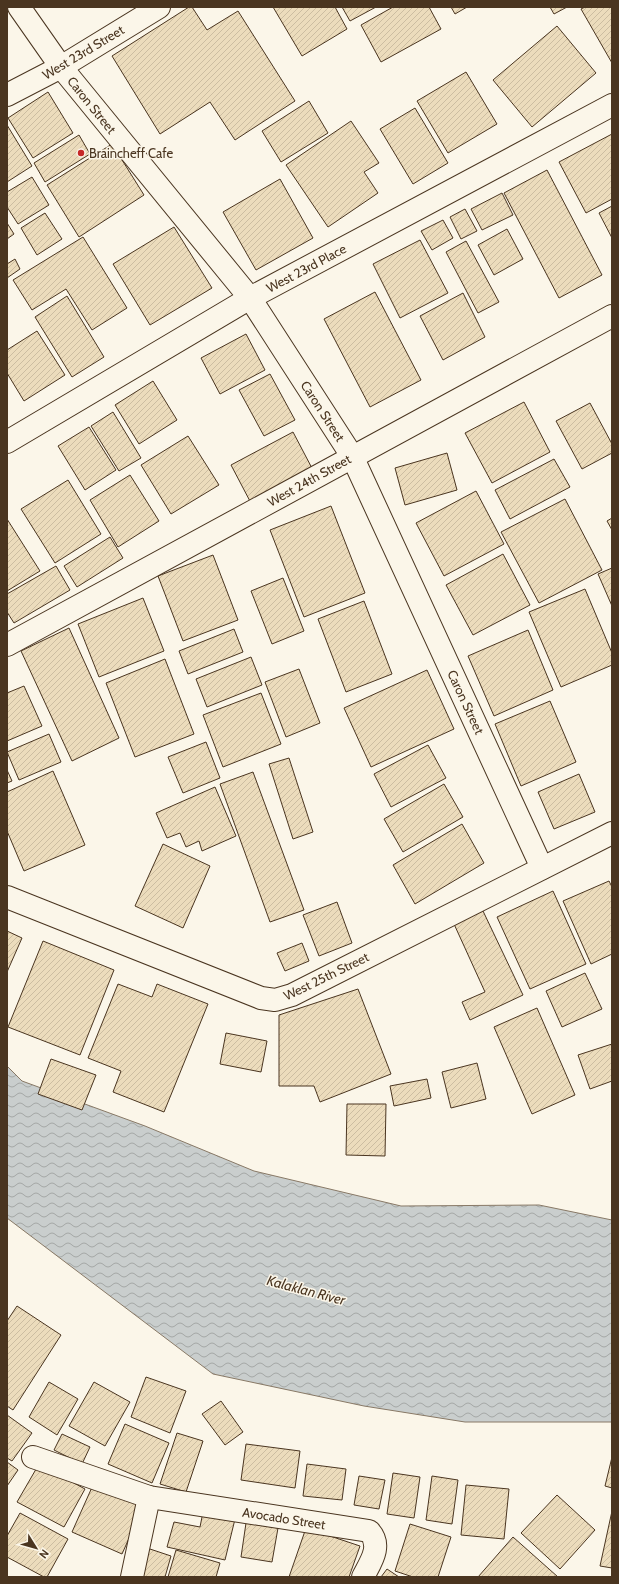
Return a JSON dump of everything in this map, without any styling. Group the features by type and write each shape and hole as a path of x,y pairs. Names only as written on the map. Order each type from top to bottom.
{"street":[{"name":"Caron Street","path":"19,7 61,67 250,298 352,456 542,868"},
{"name":"West 23rd Street","path":"7,95 61,67 158,7"},
{"name":"West 23rd Place","path":"7,442 250,298 612,105"},
{"name":"West 24th Street","path":"7,645 352,456 612,316"},
{"name":"West 25th Street","path":"7,897 261,998 275,1000 292,995 612,833"},
{"path":"33,1457 149,1496 132,1577"},
{"name":"Avocado Street","path":"149,1496 369,1532 374,1537 376,1544 375,1554 363,1577"}],"water":[{"name":"Kalaklan River","path":"7,1066 22,1081 145,1126 254,1171 401,1206 539,1205 612,1220 612,1422 465,1422 364,1406 213,1374 7,1218"}],"building":[{"path":"189,7 192,7 207,30 238,11 295,101 235,140 210,102 160,134 112,56"},
{"path":"273,7 335,7 347,29 302,56"},
{"path":"342,7 376,7 350,21"},
{"path":"393,7 429,7 441,29 381,62 361,25"},
{"path":"451,7 467,7 455,14"},
{"path":"550,7 567,7 554,14"},
{"path":"585,7 612,7 612,63 581,9"},
{"path":"557,26 596,73 532,127 493,80"},
{"path":"466,72 497,124 448,153 417,101"},
{"path":"48,92 73,133 33,158 8,118"},
{"path":"309,101 328,133 281,162 262,131"},
{"path":"415,108 448,163 413,184 380,129"},
{"path":"351,121 379,163 364,172 378,193 328,227 286,165"},
{"path":"7,125 32,166 7,182"},
{"path":"612,134 612,199 586,213 559,162"},
{"path":"79,135 90,154 45,182 34,163"},
{"path":"112,144 144,195 79,237 47,185"},
{"path":"547,170 602,275 559,298 504,193"},
{"path":"32,177 49,205 18,224 7,207 7,192"},
{"path":"280,179 313,238 256,270 223,212"},
{"path":"502,193 513,215 482,230 471,209"},
{"path":"612,206 612,238 599,213"},
{"path":"465,209 477,231 461,239 450,217"},
{"path":"45,213 62,239 37,255 21,228"},
{"path":"443,220 453,238 432,250 421,231"},
{"path":"7,223 14,234 7,239"},
{"path":"174,227 212,288 150,325 113,264"},
{"path":"507,229 523,259 494,275 478,245"},
{"path":"83,237 127,308 92,330 66,289 32,310 13,280"},
{"path":"420,240 448,293 400,318 373,264"},
{"path":"466,241 499,302 478,313 446,252"},
{"path":"15,259 20,269 7,278 7,264"},
{"path":"375,292 421,380 370,407 324,319"},
{"path":"463,293 485,337 443,360 420,316"},
{"path":"67,296 104,357 72,377 35,317"},
{"path":"37,331 65,375 24,401 7,373 7,350"},
{"path":"246,334 265,370 220,394 201,358"},
{"path":"270,374 295,420 264,436 239,390"},
{"path":"153,381 177,420 139,444 115,405"},
{"path":"524,402 550,452 492,483 465,433"},
{"path":"590,403 612,444 612,453 582,469 556,421"},
{"path":"113,412 141,458 119,471 91,426"},
{"path":"89,427 116,470 85,490 58,446"},
{"path":"293,432 314,472 252,505 231,465"},
{"path":"188,436 219,485 171,514 141,465"},
{"path":"447,453 457,490 405,505 395,468"},
{"path":"554,459 570,487 510,519 495,490"},
{"path":"130,475 159,521 118,547 90,500"},
{"path":"68,480 101,534 55,563 21,509"},
{"path":"476,491 504,544 444,576 416,523"},
{"path":"565,499 602,570 539,603 501,532"},
{"path":"331,506 365,593 304,617 270,530"},
{"path":"612,518 612,530 607,521"},
{"path":"7,519 40,571 7,591"},
{"path":"110,537 123,558 77,587 64,566"},
{"path":"503,554 530,605 473,635 446,585"},
{"path":"213,555 238,620 183,641 158,576"},
{"path":"56,566 70,590 14,623 7,612 7,594"},
{"path":"612,568 612,606 598,574"},
{"path":"283,578 304,631 272,644 251,591"},
{"path":"585,589 612,653 612,665 561,687 529,612"},
{"path":"143,598 164,651 99,677 78,624"},
{"path":"364,601 392,674 346,692 318,619"},
{"path":"69,628 119,738 72,761 21,651"},
{"path":"234,629 243,652 188,674 179,651"},
{"path":"528,630 553,690 494,716 468,656"},
{"path":"251,657 262,685 207,707 196,679"},
{"path":"165,659 194,734 135,757 106,683"},
{"path":"299,669 320,723 286,737 265,682"},
{"path":"427,670 454,729 371,767 344,708"},
{"path":"24,686 42,726 7,741 7,693"},
{"path":"261,693 281,744 223,767 203,715"},
{"path":"550,701 576,762 521,786 495,724"},
{"path":"49,734 61,762 19,780 7,752"},
{"path":"206,742 220,778 183,793 168,757"},
{"path":"428,745 446,778 391,807 374,774"},
{"path":"289,758 313,832 293,839 269,764"},
{"path":"7,770 12,781 7,783"},
{"path":"53,771 85,845 24,871 7,831 7,792"},
{"path":"253,772 304,910 270,922 220,784"},
{"path":"579,774 595,812 554,829 538,792"},
{"path":"444,784 463,817 403,852 384,819"},
{"path":"215,787 236,836 202,851 199,841 186,847 180,833 167,838 156,813"},
{"path":"462,824 484,863 415,904 393,865"},
{"path":"163,844 210,866 183,928 135,906"},
{"path":"609,881 612,887 612,954 591,964 563,901"},
{"path":"553,891 586,964 530,989 497,917"},
{"path":"337,902 352,943 319,956 303,915"},
{"path":"483,911 523,995 470,1020 462,1002 485,992 454,924"},
{"path":"7,931 22,938 7,972"},
{"path":"43,941 114,970 80,1055 8,1027"},
{"path":"302,943 309,961 285,971 277,953"},
{"path":"585,973 602,1009 562,1027 546,991"},
{"path":"118,984 152,997 157,984 208,1004 164,1112 113,1092 121,1071 88,1058"},
{"path":"358,989 391,1074 320,1102 314,1086 279,1086 279,1015"},
{"path":"537,1008 575,1095 532,1114 494,1027"},
{"path":"226,1033 267,1041 261,1072 220,1064"},
{"path":"612,1044 612,1081 590,1089 578,1055"},
{"path":"51,1059 96,1075 82,1110 38,1094"},
{"path":"477,1063 486,1099 451,1108 442,1072"},
{"path":"427,1079 431,1098 394,1106 390,1086"},
{"path":"347,1104 386,1104 385,1156 346,1155"},
{"path":"17,1306 61,1335 13,1410 7,1406 7,1321"},
{"path":"146,1377 186,1391 170,1433 131,1417"},
{"path":"49,1382 78,1399 57,1435 29,1417"},
{"path":"94,1382 130,1402 105,1446 69,1426"},
{"path":"221,1401 243,1432 225,1445 202,1414"},
{"path":"7,1415 32,1433 12,1461 7,1458"},
{"path":"125,1424 169,1443 152,1483 108,1464"},
{"path":"177,1433 203,1441 186,1492 160,1484"},
{"path":"62,1434 90,1447 82,1464 54,1450"},
{"path":"246,1444 300,1451 295,1488 241,1480"},
{"path":"612,1457 612,1488 605,1486"},
{"path":"7,1462 18,1470 7,1486"},
{"path":"39,1464 85,1489 64,1527 17,1502"},
{"path":"307,1464 346,1469 342,1500 303,1496"},
{"path":"393,1473 420,1477 414,1518 387,1514"},
{"path":"359,1476 385,1480 379,1509 354,1505"},
{"path":"432,1476 458,1480 452,1524 426,1520"},
{"path":"93,1485 143,1507 122,1554 72,1532"},
{"path":"466,1485 509,1489 504,1539 461,1535"},
{"path":"557,1495 595,1530 560,1569 521,1533"},
{"path":"204,1507 236,1515 225,1560 167,1547 174,1522 200,1527"},
{"path":"612,1511 612,1568 600,1566"},
{"path":"20,1513 68,1539 47,1577 44,1577 7,1557 7,1536"},
{"path":"246,1523 278,1528 272,1562 241,1557"},
{"path":"410,1524 451,1537 438,1577 413,1577 395,1571"},
{"path":"306,1528 360,1546 349,1577 289,1577"},
{"path":"513,1537 558,1577 478,1577"},
{"path":"147,1548 171,1556 165,1577 138,1577"},
{"path":"176,1550 220,1563 216,1577 168,1577"},
{"path":"387,1569 399,1577 381,1577"}],"place":[{"name":"Braincheff Cafe","path":"81,153"}]}
